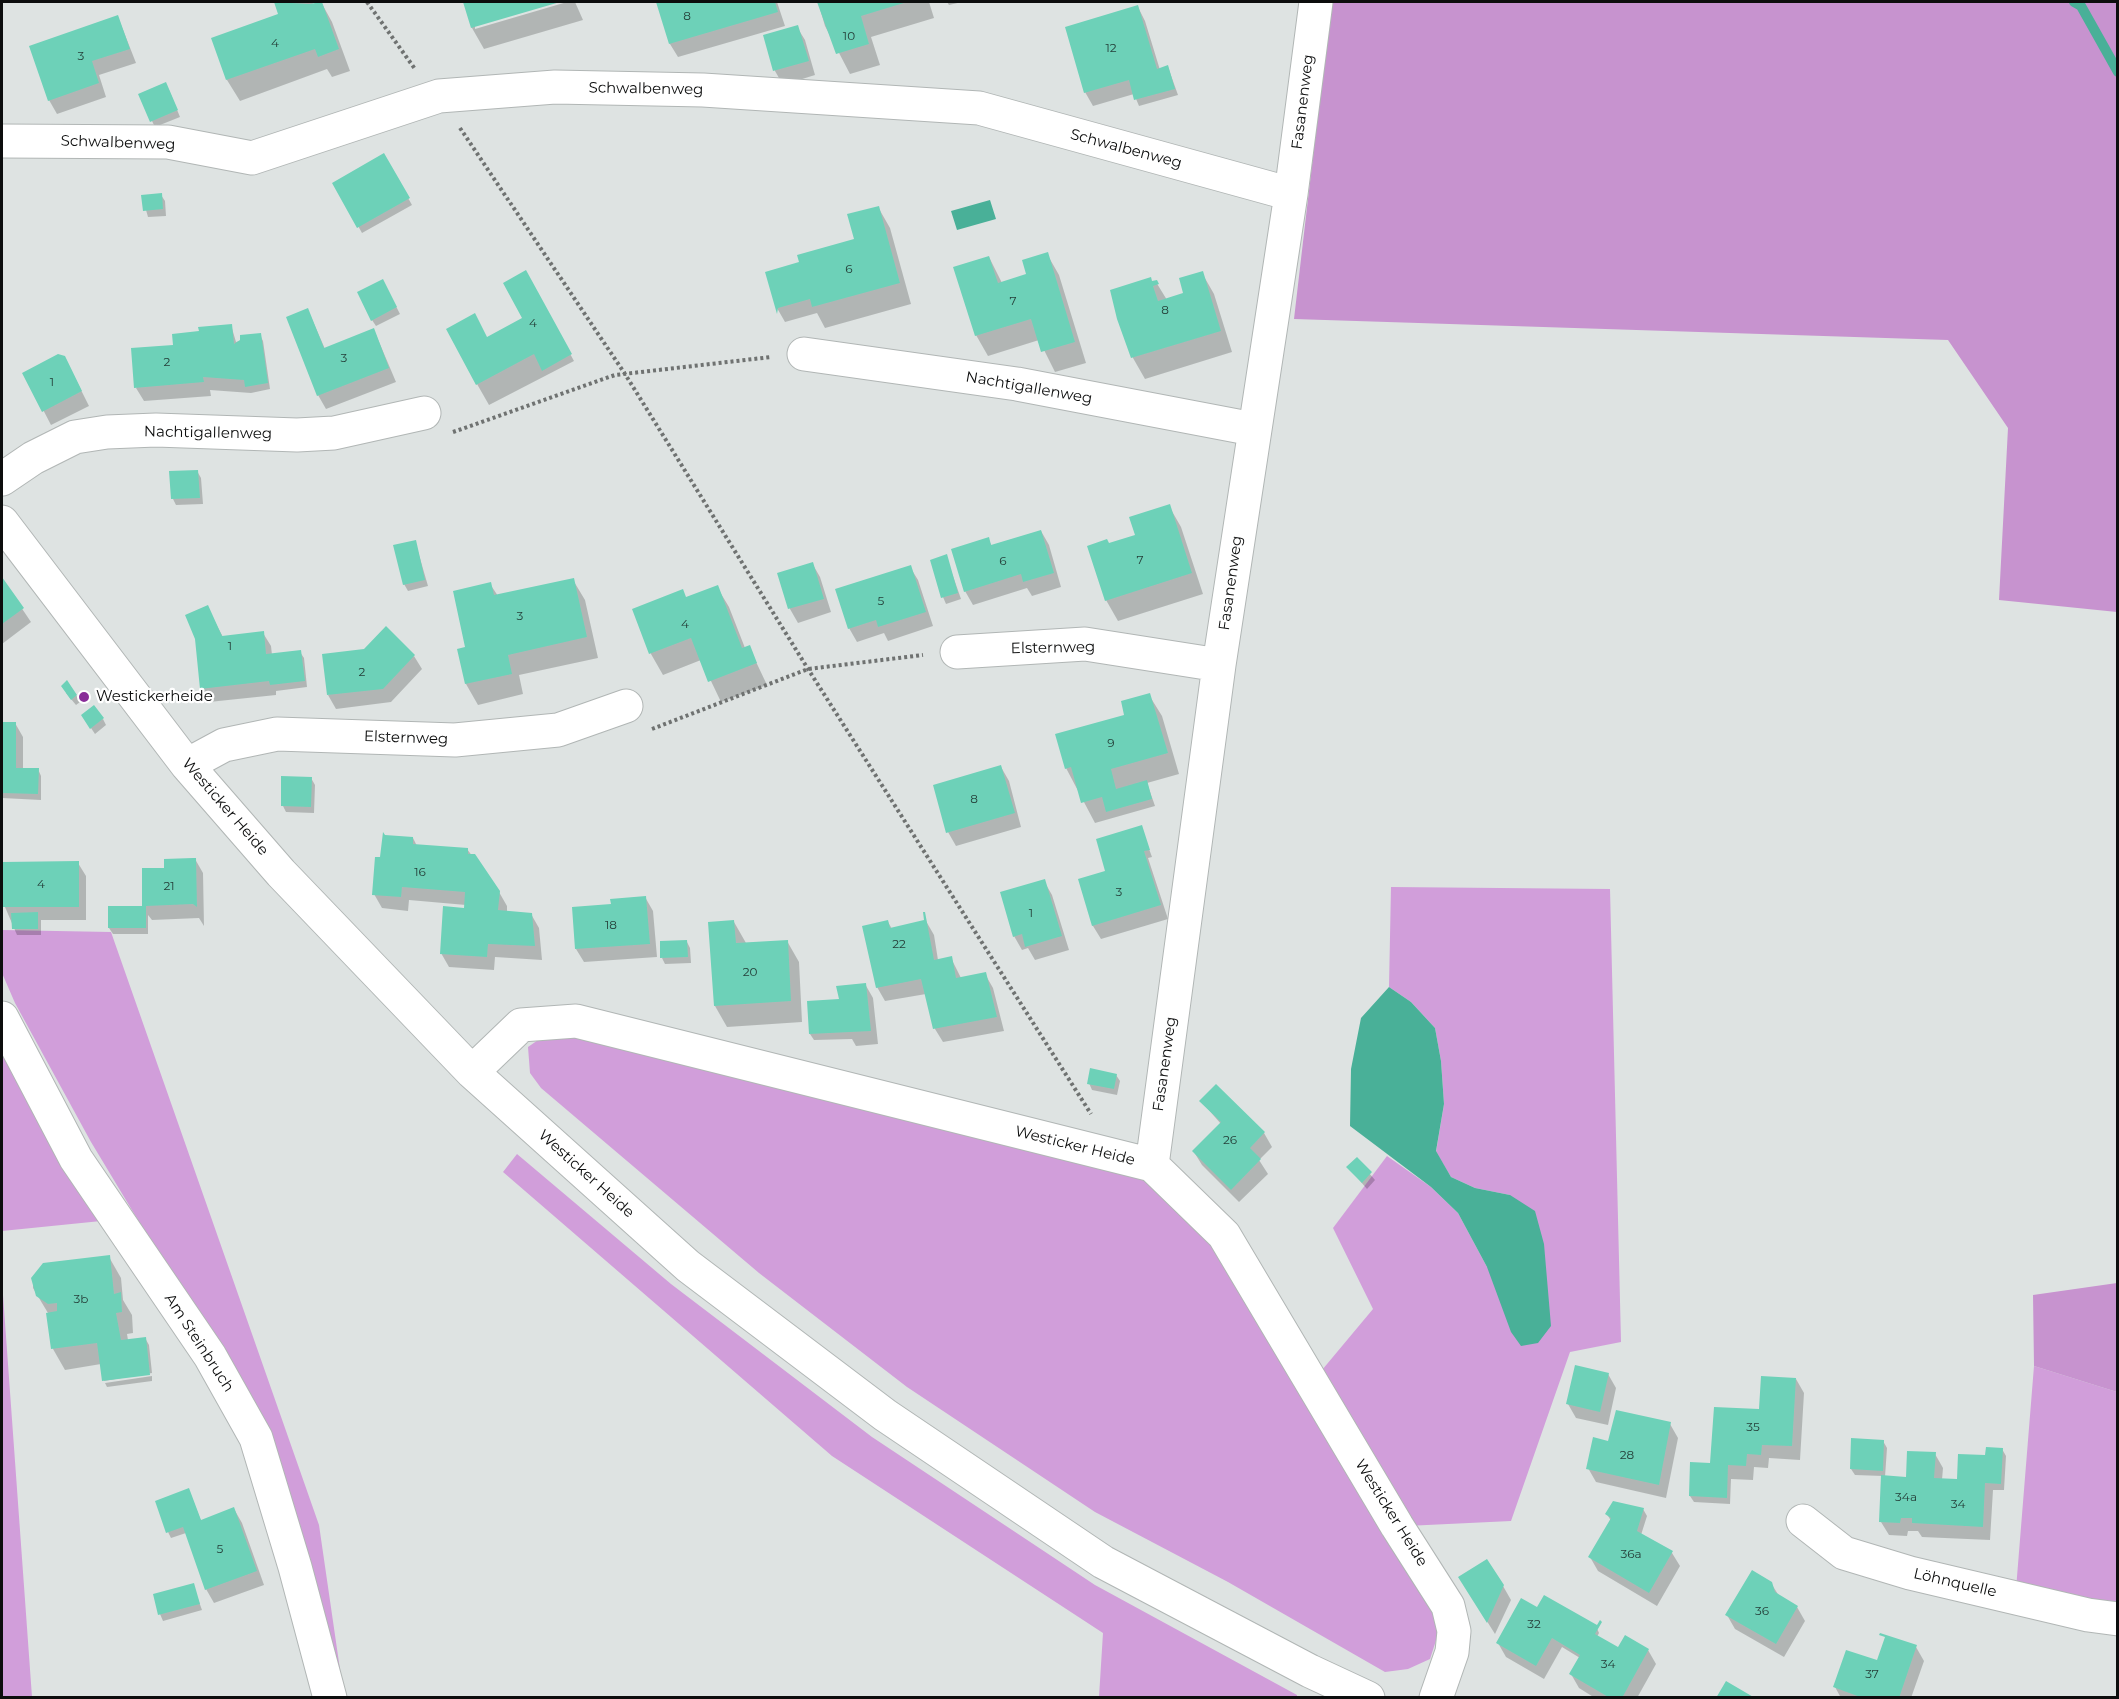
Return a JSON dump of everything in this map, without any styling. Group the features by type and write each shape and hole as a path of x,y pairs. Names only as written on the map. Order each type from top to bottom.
{"street":[{"name":"Fasanenweg","path":"1152,1165 1219,665 1253,429 1291,194 1316,2"},
{"name":"Schwalbenweg","path":"2,141 168,142 252,158 439,96 555,87 703,90 979,108 1291,194"},
{"name":"Nachtigallenweg","path":"804,354 1017,384 1253,429"},
{"name":"Nachtigallenweg","path":"2,479 33,458 75,437 107,432 156,430 316,434 355,429 424,413"},
{"name":"Westicker Heide","path":"2,522 187,765 341,938 472,1072 688,1266 885,1415 1103,1562 1310,1671 1368,1698"},
{"name":"Elsternweg","path":"957,652 1085,644 1219,665"},
{"name":"Elsternweg","path":"187,765 224,745 277,734 455,740 558,730 626,706"},
{"name":"Am Steinbruch","path":"2,1018 76,1159 210,1356 256,1438 295,1567 330,1698"},
{"name":"Westicker Heide","path":"472,1072 522,1025 576,1021 1152,1165 1224,1235 1397,1526 1448,1605 1454,1631 1452,1652 1436,1698"},
{"name":"Löhnquelle","path":"1803,1521 1844,1553 1910,1573 2088,1615 2118,1619"}],"path":[{"path":"367,2 414,68 439,96 625,374 808,669 1118,1156"},
{"path":"424,413 444,435 625,374 804,354"},
{"path":"626,706 644,732 808,669 957,652"}],"shaded area":[{"path":"1331,2 2117,2 2117,612 1999,600 2008,428 1948,340 1294,319"},
{"path":"990,200 996,219 957,230 951,211"},
{"path":"1391,887 1610,889 1621,1342 1570,1352 1511,1521 1406,1526 1312,1382 1373,1309 1333,1228 1387,1156 1431,1187 1458,1213 1487,1267 1510,1195 1475,1188 1451,1177 1436,1152 1444,1104 1441,1061 1435,1028 1411,1002 1389,987"},
{"path":"2,930 111,932 319,1525 344,1697 265,1431 91,1142 15,1003 2,973"},
{"path":"1389,987 1411,1002 1435,1028 1441,1061 1444,1104 1436,1151 1451,1177 1475,1188 1510,1195 1535,1211 1544,1244 1551,1326 1538,1343 1521,1346 1511,1332 1487,1267 1458,1213 1431,1187 1350,1126 1351,1069 1361,1018"},
{"path":"575,1026 1148,1172 1217,1240 1442,1622 1430,1659 1408,1669 1385,1672 1228,1582 1095,1512 907,1387 759,1273 541,1088 530,1073 528,1047 541,1038"},
{"path":"2,1028 111,1220 2,1231"},
{"path":"517,1154 671,1284 872,1437 1095,1585 1297,1697 1099,1697 1103,1633 832,1456 503,1172"},
{"path":"2,1281 32,1697 2,1697"},
{"path":"2117,1283 2117,1392 2034,1366 2033,1295"},
{"path":"2034,1366 2117,1392 2117,1608 2016,1589"}],"building":[{"path":"274,2 309,4 322,2 339,49 318,57 315,49 226,80 211,38 278,14"},
{"path":"463,2 560,2 471,28"},
{"path":"656,2 775,2 778,12 669,44"},
{"path":"817,2 907,2 861,16 869,44 836,54"},
{"path":"1138,5 1157,69 1168,65 1175,89 1134,100 1129,80 1084,93 1065,27"},
{"path":"118,15 130,49 92,61 99,83 48,101 29,46"},
{"path":"798,25 809,61 773,71 763,35"},
{"path":"166,82 178,110 150,122 138,94"},
{"path":"384,153 410,198 357,228 332,183"},
{"path":"162,193 163,209 143,211 141,195"},
{"path":"879,206 900,283 812,307 810,299 778,308 777,314 765,272 799,262 797,255 854,239 847,214"},
{"path":"1048,252 1075,342 1041,352 1031,319 975,336 953,267 989,256 998,283 1026,274 1022,260"},
{"path":"526,270 572,354 542,371 534,354 476,385 446,329 475,313 487,337 522,318 503,283"},
{"path":"1203,271 1221,331 1131,358 1117,319 1110,290 1151,277 1152,281 1157,280 1159,284 1153,286 1158,301 1183,293 1179,278"},
{"path":"383,279 397,307 371,321 357,292"},
{"path":"308,308 324,348 374,328 389,368 317,396 286,317"},
{"path":"232,324 234,344 240,340 240,335 261,333 268,383 245,387 244,380 203,377 204,382 134,388 131,348 173,345 172,334 199,331 198,327"},
{"path":"58,354 65,356 82,391 42,412 22,373"},
{"path":"198,470 200,498 171,499 169,471"},
{"path":"1170,504 1192,573 1105,601 1087,546 1107,539 1109,543 1135,535 1129,517"},
{"path":"1041,530 1054,573 1023,582 1021,574 964,592 951,549 989,537 991,545"},
{"path":"416,540 425,580 403,585 393,545"},
{"path":"947,554 958,593 941,598 930,560"},
{"path":"813,562 824,599 788,609 777,573"},
{"path":"911,565 926,612 878,627 876,620 848,629 835,589"},
{"path":"2,577 24,608 2,624"},
{"path":"574,578 587,637 508,655 512,674 465,684 457,649 465,647 453,591 491,582 494,595"},
{"path":"718,585 742,648 750,645 757,663 708,682 691,638 649,654 632,609 683,589 686,597"},
{"path":"208,605 222,636 264,631 266,654 301,650 305,681 270,685 269,681 200,689 195,639 185,615"},
{"path":"386,626 415,655 383,689 327,695 322,654 364,649"},
{"path":"67,680 77,695 71,700 61,686"},
{"path":"1150,693 1168,753 1111,769 1116,789 1147,780 1152,799 1106,812 1102,797 1081,803 1071,767 1065,769 1055,734 1124,715 1121,701"},
{"path":"94,705 104,718 90,729 81,715"},
{"path":"2,722 16,722 16,768 39,768 38,794 2,793"},
{"path":"1001,765 1015,813 946,833 933,785"},
{"path":"281,776 312,777 311,807 281,806"},
{"path":"1142,825 1150,850 1144,851 1161,905 1092,926 1078,879 1105,871 1096,839"},
{"path":"383,832 385,835 413,837 413,844 468,848 468,854 475,854 500,891 498,910 532,913 535,946 488,944 487,957 440,954 443,906 464,908 465,892 402,887 401,897 372,895 375,857 380,857"},
{"path":"196,858 197,907 193,904 146,906 146,928 108,928 108,906 142,906 142,868 164,868 164,859"},
{"path":"79,861 79,907 3,907 3,862"},
{"path":"1045,879 1062,936 1025,947 1022,934 1013,937 1000,892"},
{"path":"646,896 650,944 575,949 572,907 611,904 610,899"},
{"path":"38,912 38,929 12,929 11,913"},
{"path":"923,912 925,912 934,960 952,956 956,978 986,972 997,1017 933,1029 921,979 876,988 862,926 888,920 890,928 924,920"},
{"path":"734,920 736,943 788,940 791,1001 714,1006 708,922"},
{"path":"687,940 688,957 660,958 660,941"},
{"path":"866,983 871,1031 809,1034 807,1001 839,999 836,986"},
{"path":"1090,1068 1117,1074 1114,1089 1087,1084"},
{"path":"1216,1084 1265,1132 1250,1148 1261,1159 1231,1190 1192,1151 1221,1122 1199,1101"},
{"path":"1357,1157 1372,1172 1362,1183 1346,1167"},
{"path":"110,1255 114,1294 121,1292 122,1312 116,1313 121,1340 146,1337 150,1375 102,1381 97,1343 51,1349 46,1313 57,1311 57,1303 48,1304 36,1296 31,1278 43,1263"},
{"path":"1575,1365 1609,1373 1600,1412 1566,1404"},
{"path":"1761,1376 1796,1378 1792,1446 1762,1445 1761,1455 1747,1454 1746,1466 1728,1465 1727,1498 1689,1496 1690,1462 1710,1463 1714,1407 1759,1409"},
{"path":"1616,1410 1671,1422 1659,1485 1586,1469 1593,1437 1608,1441"},
{"path":"1851,1438 1884,1440 1883,1471 1850,1469"},
{"path":"1986,1447 2003,1448 2001,1484 1985,1483 1983,1527 1912,1523 1912,1518 1901,1518 1900,1523 1879,1522 1881,1475 1906,1477 1907,1451 1936,1452 1934,1478 1957,1479 1958,1454 1985,1455"},
{"path":"189,1488 201,1520 234,1507 257,1571 205,1590 183,1527 166,1533 155,1501"},
{"path":"1613,1501 1644,1508 1637,1531 1673,1551 1649,1593 1588,1557 1611,1518 1605,1514"},
{"path":"1487,1559 1504,1585 1487,1623 1458,1577"},
{"path":"1752,1570 1772,1582 1775,1592 1798,1606 1776,1644 1725,1615"},
{"path":"194,1583 200,1604 158,1615 153,1594"},
{"path":"1544,1595 1597,1625 1600,1620 1602,1622 1595,1634 1618,1647 1625,1635 1649,1649 1622,1698 1610,1698 1569,1674 1580,1655 1552,1638 1536,1666 1496,1643 1521,1598 1537,1607"},
{"path":"1880,1633 1917,1645 1899,1698 1863,1698 1833,1687 1846,1650 1877,1660 1885,1637 1879,1635"},
{"path":"1726,1681 1755,1698 1716,1698"}],"waterway":[{"path":"2074,2 2081,6 2118,72"}],"place":[{"name":"Westickerheide","path":"84,697"}]}
